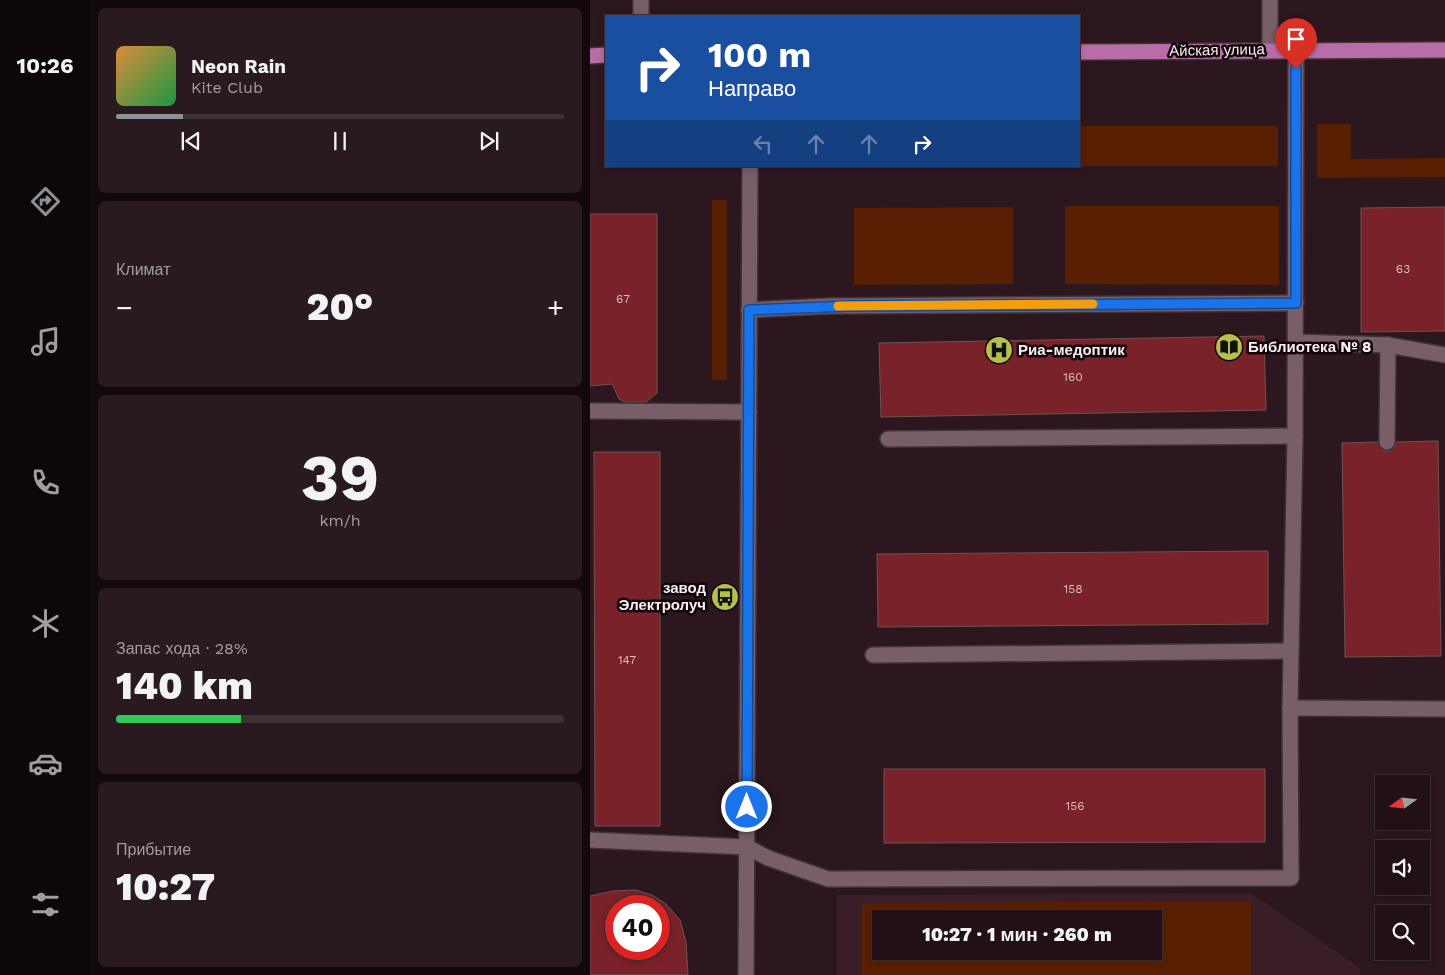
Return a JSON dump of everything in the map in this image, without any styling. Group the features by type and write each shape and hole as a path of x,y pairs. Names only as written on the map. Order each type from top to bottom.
{"main road":[{"name":"Айская улица","path":"1080,52 1445,50"},
{"path":"590,56 605,55"}],"street":[{"path":"641,0 641,15"},
{"path":"1270,0 1270,50"},
{"path":"590,840 747,847 768,858 828,879 1292,878 1290,708 1296,342 1296,50"},
{"path":"746,975 750,167"},
{"path":"749,310 849,306 1296,303"},
{"path":"1296,342 1388,345 1445,355"},
{"path":"1387,442 1388,345"},
{"path":"590,412 749,412"},
{"path":"888,439 1295,436"},
{"path":"874,655 1291,651"},
{"path":"1290,708 1445,708"}],"shaded area":[{"path":"1317,124 1351,124 1351,159 1445,158 1445,177 1317,178"},
{"path":"1080,126 1278,126 1278,166 1080,166"},
{"path":"712,200 727,200 727,380 712,380"},
{"path":"1065,206 1279,206 1279,285 1065,284"},
{"path":"1013,207 1013,284 854,285 854,208"},
{"path":"1251,893 1360,968 1360,975 837,975 837,895"},
{"path":"1251,901 1251,975 862,975 862,903"}],"building":[{"path":"1445,207 1445,331 1361,332 1361,208"},
{"path":"590,214 657,214 657,393 646,402 625,402 619,399 612,384 590,386"},
{"path":"1264,336 1266,410 881,417 879,343"},
{"path":"1438,441 1441,656 1345,657 1342,443 1378,442 1382,450 1387,451 1395,447 1396,442"},
{"path":"594,452 660,452 660,826 595,826"},
{"path":"1268,551 1268,624 878,627 877,554"},
{"path":"884,769 1265,769 1265,842 884,843"},
{"path":"636,890 652,895 605,895 605,960 670,960 670,909 680,920 686,942 688,975 590,975 590,896 613,891"}],"slow traffic":[{"path":"838,306 1093,304"}],"place":[{"name":"Библиотека № 8","path":"1229,347"},
{"name":"Риа-медоптик","path":"999,350"},
{"name":"завод Электролуч","path":"725,597"}],"route":[{"path":"747,807 749,310 829,306 1296,303 1296,69"}]}
